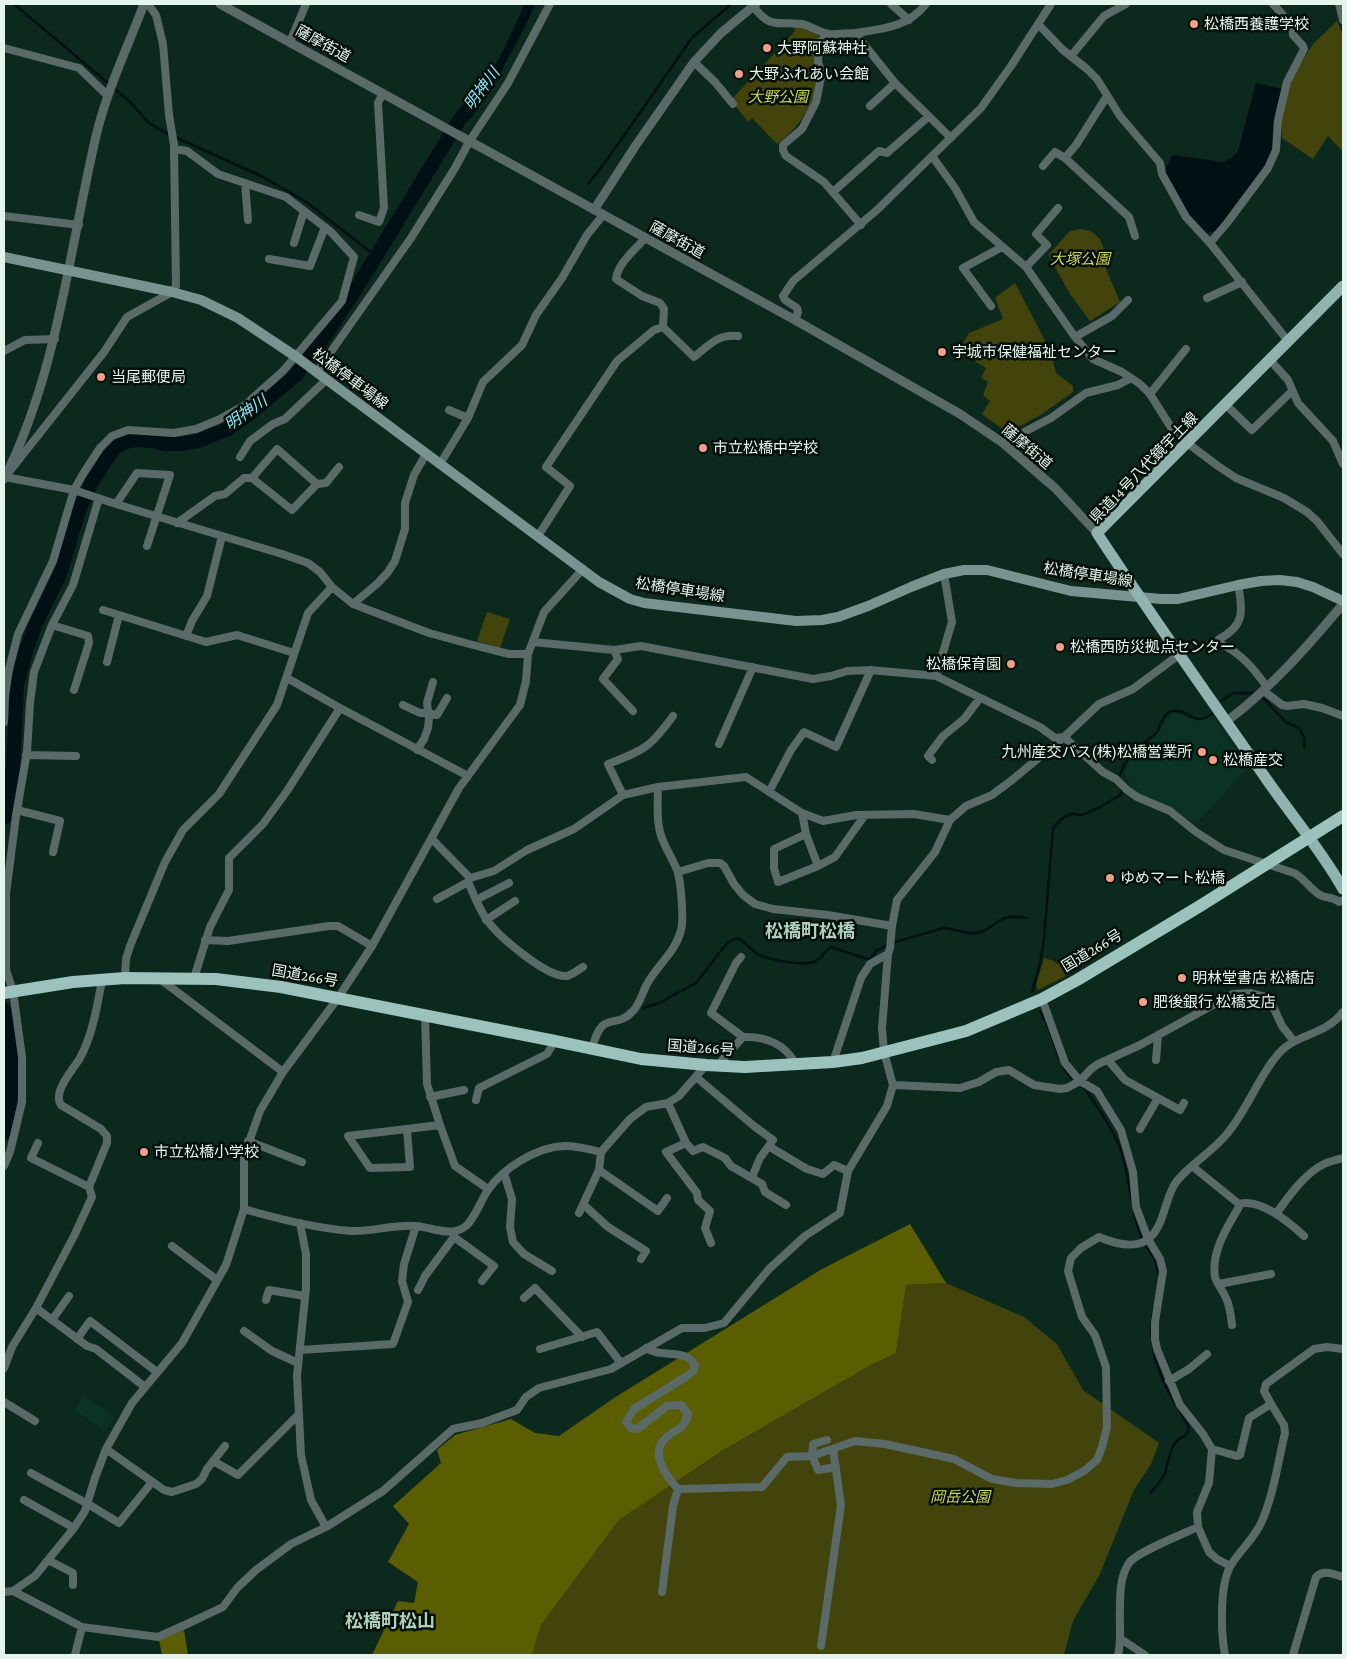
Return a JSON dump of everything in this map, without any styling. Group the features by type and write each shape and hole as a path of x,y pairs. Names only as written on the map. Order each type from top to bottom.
{"highway":[{"name":"国道266号","path":"8,992 72,982 125,978 216,979 281,987 641,1059 706,1066 796,1065 833,1062 884,1052 966,1031 1042,999 1077,980 1343,816"}],"main road":[{"name":"松橋停車場線","path":"4,257 172,292 201,300 224,310 252,326 297,358 599,582 630,599 644,603 796,621 822,620 838,617 868,606 911,586 944,574 964,570 987,570 1071,590 1140,598 1178,600 1261,581 1280,580 1297,582 1313,587 1343,603"},
{"name":"県道14号八代鏡宇土線","path":"1343,286 1098,533 1140,598 1343,889"}],"street":[{"path":"146,4 156,15 163,44 169,115 174,147 176,286 172,292 127,317 104,352 4,478 38,397 54,339 70,270 97,131 118,69 146,4"},
{"name":"薩摩街道","path":"220,4 794,320 960,414 1003,443 1055,488 1098,533"},
{"path":"290,42 306,4"},
{"path":"314,371 411,238 455,168 467,141 508,83 550,4"},
{"path":"892,4 909,20"},
{"path":"440,464 468,418 483,382 522,344 536,315 562,278 636,145 694,62 721,33 754,5 762,17 768,21 779,24 800,24 813,27 828,34 841,32 855,33 885,28 909,20 926,4"},
{"path":"794,320 798,312 797,308 785,300 784,292 793,281 860,225 981,108 1051,4"},
{"path":"1071,56 1104,16 1126,4"},
{"path":"1210,243 1221,232 1268,168 1276,150 1278,120 1287,82 1303,52 1303,46 1293,35 1292,25 1273,4"},
{"path":"1339,4 1343,20"},
{"path":"1038,24 1096,79 1132,132 1160,163 1167,184 1186,217 1210,243 1288,341"},
{"path":"855,33 895,83 951,138"},
{"path":"828,34 822,40 819,48 818,62 822,74 816,102 802,130 783,145 783,150 786,156 824,182 860,225"},
{"path":"4,48 79,68 109,94"},
{"path":"694,62 715,82 733,104"},
{"path":"870,106 895,83"},
{"path":"360,214 379,222 384,208 378,103 383,94"},
{"path":"1065,158 1076,145 1107,96"},
{"path":"832,192 879,151 887,153 928,117"},
{"path":"4,722 9,669 18,634 53,561 75,490 100,448 112,436 128,430 174,433 196,429 246,405 297,358 342,301 354,257 332,232 286,197 218,174 187,151 174,147"},
{"path":"1043,166 1055,152 1065,158 1128,217 1135,236"},
{"path":"932,156 955,188 974,222 1026,267 1075,337 1098,363 1116,369 1131,378 1150,394 1172,429 1187,443 1228,473 1284,498 1307,512 1317,521 1343,554"},
{"path":"245,183 248,220"},
{"path":"1026,267 1047,244 1036,234 1058,208"},
{"path":"294,244 304,211"},
{"path":"4,216 78,224"},
{"path":"269,260 310,266 325,227"},
{"path":"645,238 625,260 616,278 642,296 660,303 664,308 663,327 694,357 726,335 738,336"},
{"path":"991,306 963,268 1002,246"},
{"path":"1207,298 1242,282"},
{"path":"1075,337 1112,316 1128,300"},
{"path":"538,536 570,486 546,467 617,361 654,330 663,327"},
{"path":"4,351 25,340 54,339"},
{"path":"1150,394 1186,349"},
{"path":"1270,360 1288,380 1298,403 1333,441 1343,464"},
{"path":"1003,443 1051,418 1086,393 1118,385 1131,378"},
{"path":"240,457 250,441 273,424 285,419 326,380"},
{"path":"1225,404 1252,430 1292,391"},
{"path":"449,410 468,418"},
{"path":"252,478 278,449 317,484"},
{"path":"353,604 378,583 395,561 405,530 405,503 414,475 426,454"},
{"path":"177,523 215,496 226,494 244,478 252,478 292,510 317,484 326,483 339,467"},
{"path":"116,504 137,473 170,475 147,546"},
{"path":"4,478 75,490 308,563 320,572 332,588 353,604 429,633 509,654 528,654"},
{"path":"4,1166 10,1152 22,1102 22,1058 8,992 6,970 6,894 26,755 34,672 52,625 73,585 96,497"},
{"path":"186,636 207,596 222,536"},
{"path":"4,1592 13,1591 35,1576 74,1528 88,1504 106,1449 132,1403 182,1343 226,1265 244,1208 244,1156 260,1111 284,1072 338,998 372,946 459,788 520,705 526,681 528,654 544,612 583,569"},
{"path":"936,676 952,622 944,574"},
{"path":"1238,586 1242,611 1235,629 1219,639 1219,641 1240,654 1253,668 1262,692 1282,705 1304,704 1343,716"},
{"path":"125,978 126,959 130,946 165,862 183,830 219,794 277,705 308,613 332,588"},
{"path":"1227,721 1262,692 1343,603"},
{"path":"103,610 206,642 238,636 294,653"},
{"path":"107,662 119,615"},
{"path":"52,625 88,636 89,642 74,690"},
{"path":"533,642 614,650 641,646 813,679 847,671 870,670 936,676 1040,727 1055,738 1064,737 1103,772 1116,779 1121,786 1137,797 1170,811 1196,832 1224,850 1267,863 1297,875 1321,896 1334,898 1339,902 1343,900"},
{"path":"614,650 618,659 603,678 633,712"},
{"path":"13,1591 82,1627 158,1636 223,1606 237,1588 256,1570 291,1544 326,1527 383,1491 453,1429 482,1423 517,1410 526,1397 539,1388 611,1369 682,1328 706,1328 724,1323 769,1269 804,1236 840,1212 848,1171 887,1106 893,1085 884,1052 882,1028 896,900 935,852 950,820 966,806 992,795 1064,737 1099,704 1134,689 1180,654"},
{"path":"719,744 753,668"},
{"path":"769,792 791,750 804,732 836,747 870,670"},
{"path":"287,678 468,776"},
{"path":"417,750 428,728 427,702 433,682"},
{"path":"404,705 420,713 437,715 447,698"},
{"path":"932,760 928,756 943,736 964,719 980,698"},
{"path":"194,978 210,927 230,890 229,858 263,824 287,791 340,708"},
{"path":"623,795 608,764 638,753 648,746 673,716"},
{"path":"26,755 76,756"},
{"path":"437,899 469,880 494,871 527,850 574,830 623,795 658,787 746,777 802,814 823,821 865,815 914,814 950,820"},
{"path":"592,1049 599,1028 608,1022 624,1018 633,1012 654,973 672,951 682,929 678,872 660,835 657,820 658,787"},
{"path":"17,810 60,821 53,852"},
{"path":"802,814 806,834 818,866"},
{"path":"806,834 774,850 774,868 778,882 835,857 865,815"},
{"path":"432,839 469,880 486,920 499,935 537,965 559,976 569,976 583,967"},
{"path":"678,872 708,863 720,864 724,866 743,895 755,904 773,909 828,915 892,926"},
{"path":"476,900 509,883"},
{"path":"486,920 515,901"},
{"path":"205,940 228,941 338,926 372,946"},
{"path":"833,1062 861,978 870,964 890,947"},
{"path":"741,957 736,963 711,1013 743,1037 756,1036 780,1046 788,1052 796,1065"},
{"path":"158,978 284,1072"},
{"path":"4,1368 12,1347 36,1308 86,1212 92,1197 89,1187 107,1143 107,1136 101,1129 61,1105 58,1100 58,1093 80,1056 90,1031 102,980"},
{"path":"893,1085 960,1088 979,1082 996,1072 1008,1070 1029,1083 1060,1089 1067,1088 1080,1081 1091,1069 1140,1045 1233,994 1251,993 1266,997 1271,1002 1282,1026 1292,1040"},
{"path":"1042,999 1065,1063 1080,1081 1097,1091 1121,1130 1133,1172 1136,1207 1148,1239 1160,1259 1163,1271 1155,1322 1155,1339 1169,1381 1180,1405 1203,1434 1212,1449 1209,1483 1198,1512 1198,1527 1209,1552 1230,1566"},
{"path":"646,1348 651,1352 663,1354 684,1354 695,1365 693,1371 687,1376 634,1409 626,1422 631,1428 637,1429 668,1406 681,1405 688,1414 684,1426 665,1437 659,1449 660,1462 668,1479 678,1489 762,1487 788,1457 812,1456 855,1441 885,1444 954,1459 992,1479 1016,1483 1052,1484 1067,1480 1084,1471 1096,1460 1102,1447 1107,1427 1106,1366 1095,1335 1082,1317 1068,1271 1071,1258 1081,1248 1099,1237 1127,1244 1141,1243 1148,1239 1159,1223 1175,1184 1183,1174 1213,1149 1226,1135 1276,1056 1292,1040 1316,1033 1328,1026 1343,1012"},
{"path":"424,1015 426,1084 440,1125 456,1166 488,1190"},
{"path":"1156,1060 1158,1035"},
{"path":"719,1066 743,1037"},
{"path":"476,1100 479,1088 547,1054 556,1041"},
{"path":"1108,1060 1123,1078 1180,1110"},
{"path":"579,1213 599,1170 601,1152 630,1119 646,1108 668,1103 679,1096 706,1066"},
{"path":"696,1078 773,1140 770,1147 760,1158 752,1177"},
{"path":"430,1097 464,1090"},
{"path":"1140,1129 1158,1098"},
{"path":"668,1103 686,1144 693,1151 703,1147 725,1158 731,1166 762,1184 765,1192 786,1205"},
{"path":"407,1130 410,1166 370,1168 348,1136 440,1125"},
{"path":"248,1141 302,1162"},
{"path":"38,1143 32,1158 89,1187"},
{"path":"686,1144 666,1152 697,1193 698,1200 710,1211 705,1228 711,1243"},
{"path":"418,1290 453,1234 466,1226 488,1190 510,1167 535,1153 557,1147 565,1146 601,1152"},
{"path":"770,1147 806,1169 823,1174 834,1165 848,1171"},
{"path":"1276,1214 1292,1191 1319,1167 1343,1158"},
{"path":"1192,1166 1239,1204"},
{"path":"599,1170 658,1211 667,1198"},
{"path":"504,1173 512,1199 510,1227 513,1242 524,1254 552,1271"},
{"path":"1239,1204 1245,1202 1276,1214 1304,1236"},
{"path":"1232,1324 1227,1299 1215,1279 1215,1268 1219,1246 1239,1204"},
{"path":"584,1205 608,1227 646,1251"},
{"path":"244,1208 271,1217 352,1231 395,1226 416,1226 453,1234 494,1266 482,1282"},
{"path":"300,1223 306,1254 306,1296 298,1363 298,1415 301,1454 311,1500 326,1527"},
{"path":"300,1350 393,1344 408,1302 402,1280 404,1264 416,1226"},
{"path":"641,1258 652,1244"},
{"path":"172,1246 217,1280"},
{"path":"1219,1284 1271,1274"},
{"path":"524,1298 535,1288 582,1337"},
{"path":"266,1300 269,1290 306,1296"},
{"path":"52,1320 68,1296"},
{"path":"36,1308 87,1346 96,1349 144,1387"},
{"path":"77,1339 90,1322 157,1372"},
{"path":"244,1331 272,1351 298,1363"},
{"path":"540,1348 597,1332 621,1363"},
{"path":"1225,1655 1222,1636 1223,1595 1230,1566 1258,1528 1269,1502 1286,1429 1264,1391 1264,1387 1278,1374 1314,1349 1327,1347 1343,1349"},
{"path":"1169,1381 1189,1369 1207,1354"},
{"path":"4,1402 35,1421"},
{"path":"1212,1449 1237,1456 1240,1455 1249,1418 1271,1404"},
{"path":"213,1461 238,1475 298,1415"},
{"path":"827,1440 813,1444 812,1456 818,1470 836,1467"},
{"path":"106,1449 164,1490 172,1492 196,1484 202,1479 225,1446"},
{"path":"822,1646 841,1505 833,1448"},
{"path":"31,1472 120,1523 152,1482"},
{"path":"662,1592 672,1506 678,1489"},
{"path":"24,1500 74,1528"},
{"path":"1118,1655 1121,1639 1122,1579 1129,1563 1138,1555 1198,1527"},
{"path":"48,1560 72,1573 73,1585"},
{"path":"1293,1655 1316,1577 1321,1572 1343,1577"},
{"path":"74,1655 82,1627"},
{"path":"1121,1639 1145,1655"}],"shaded area":[{"name":"九州産交バス(株)松橋営業所","path":"1172,709 1194,721 1213,716 1248,768 1196,824 1163,803 1133,792 1125,773 1131,756 1159,732"},
{"path":"910,1224 946,1283 906,1285 896,1353 871,1365 725,1449 619,1520 541,1625 532,1655 372,1655 398,1601 414,1603 418,1582 388,1562 409,1524 393,1506 441,1463 437,1450 455,1435 511,1419 535,1433 559,1436 614,1398 822,1269"},
{"path":"84,1395 115,1417 105,1431 74,1410"},
{"path":"184,1630 188,1655 162,1655 159,1640"}],"green space":[{"path":"1337,21 1343,35 1343,152 1328,136 1313,159 1282,138 1281,118 1291,79 1313,44"},
{"name":"大野公園","path":"798,26 813,30 820,38 816,54 816,87 810,106 799,123 777,144 752,118 748,122 731,100 795,31 793,27"},
{"name":"大塚公園","path":"1081,229 1091,231 1100,239 1106,255 1106,269 1120,302 1090,321 1070,294 1048,255 1070,231"},
{"path":"1015,283 1050,350 1056,373 1073,386 1073,392 1042,414 1008,433 982,414 990,401 983,395 988,382 981,378 986,368 974,361 976,356 961,347 969,333 1003,319 995,298"},
{"path":"487,612 510,619 500,648 477,641"},
{"path":"1044,958 1061,965 1066,970 1063,972 1066,976 1038,990 1036,985"},
{"name":"岡岳公園","path":"946,1283 1024,1317 1057,1344 1083,1390 1159,1443 1151,1464 1134,1490 1099,1576 1073,1621 1064,1655 532,1655 541,1625 619,1520 725,1449 871,1365 896,1353 906,1285"}],"water":[{"path":"525,4 535,4 526,25 489,94 460,126 453,121 482,89 503,51"},
{"path":"1256,83 1282,89 1273,125 1274,148 1266,167 1217,231 1206,233 1190,219 1165,171 1172,155 1223,162 1231,158 1238,151"}],"waterway":[{"path":"14,4 128,100 149,123 164,132 259,175 305,201 377,257"},
{"path":"588,184 692,38 731,4"},
{"name":"明神川","path":"4,818 13,767 17,686 25,654 35,626 60,574 80,508 91,484 106,460 116,447 128,441 145,440 166,444 181,444 198,441 228,429 251,413 295,376 320,344 460,119 469,109"},
{"path":"1221,701 1234,693 1253,693 1264,699 1286,722 1299,728 1305,739 1304,747"},
{"path":"1119,778 1132,754 1156,733 1167,713 1180,711 1200,719 1212,714"},
{"path":"1032,992 1044,939 1053,829 1066,816 1072,814 1082,815 1107,803 1120,795 1122,792 1121,788"},
{"path":"892,943 945,928 976,933 1008,917 1026,918"},
{"path":"643,1008 659,1003 696,983 727,943 735,939 743,941 761,956 793,963 817,961 831,947 871,959 876,951 887,945"},
{"name":"明神川","path":"4,1010 12,1072 10,1102 4,1133"},
{"path":"1040,1011 1047,1024 1059,1058"},
{"path":"1062,1065 1071,1078"},
{"path":"1083,1086 1105,1118 1119,1145 1125,1164 1135,1218 1142,1239"},
{"path":"1145,1244 1155,1259 1159,1276"},
{"path":"1151,1492 1165,1473 1173,1446 1180,1438 1185,1436 1189,1429 1168,1391 1156,1360 1152,1339 1154,1307"}],"place":[{"name":"松橋西養護学校","path":"1194,24"},
{"name":"大野阿蘇神社","path":"767,48"},
{"name":"大野ふれあい会館","path":"739,74"},
{"name":"宇城市保健福祉センター","path":"942,352"},
{"name":"当尾郵便局","path":"101,377"},
{"name":"市立松橋中学校","path":"703,448"},
{"name":"松橋西防災拠点センター","path":"1060,647"},
{"name":"松橋保育園","path":"1011,664"},
{"name":"九州産交バス(株)松橋営業所","path":"1202,752"},
{"name":"松橋産交","path":"1213,760"},
{"name":"ゆめマート松橋","path":"1110,878"},
{"name":"明林堂書店 松橋店","path":"1182,978"},
{"name":"肥後銀行 松橋支店","path":"1143,1002"},
{"name":"市立松橋小学校","path":"144,1152"}],"district":[{"name":"松橋町松橋","path":"810,931"},
{"name":"松橋町松山","path":"390,1621"}]}
